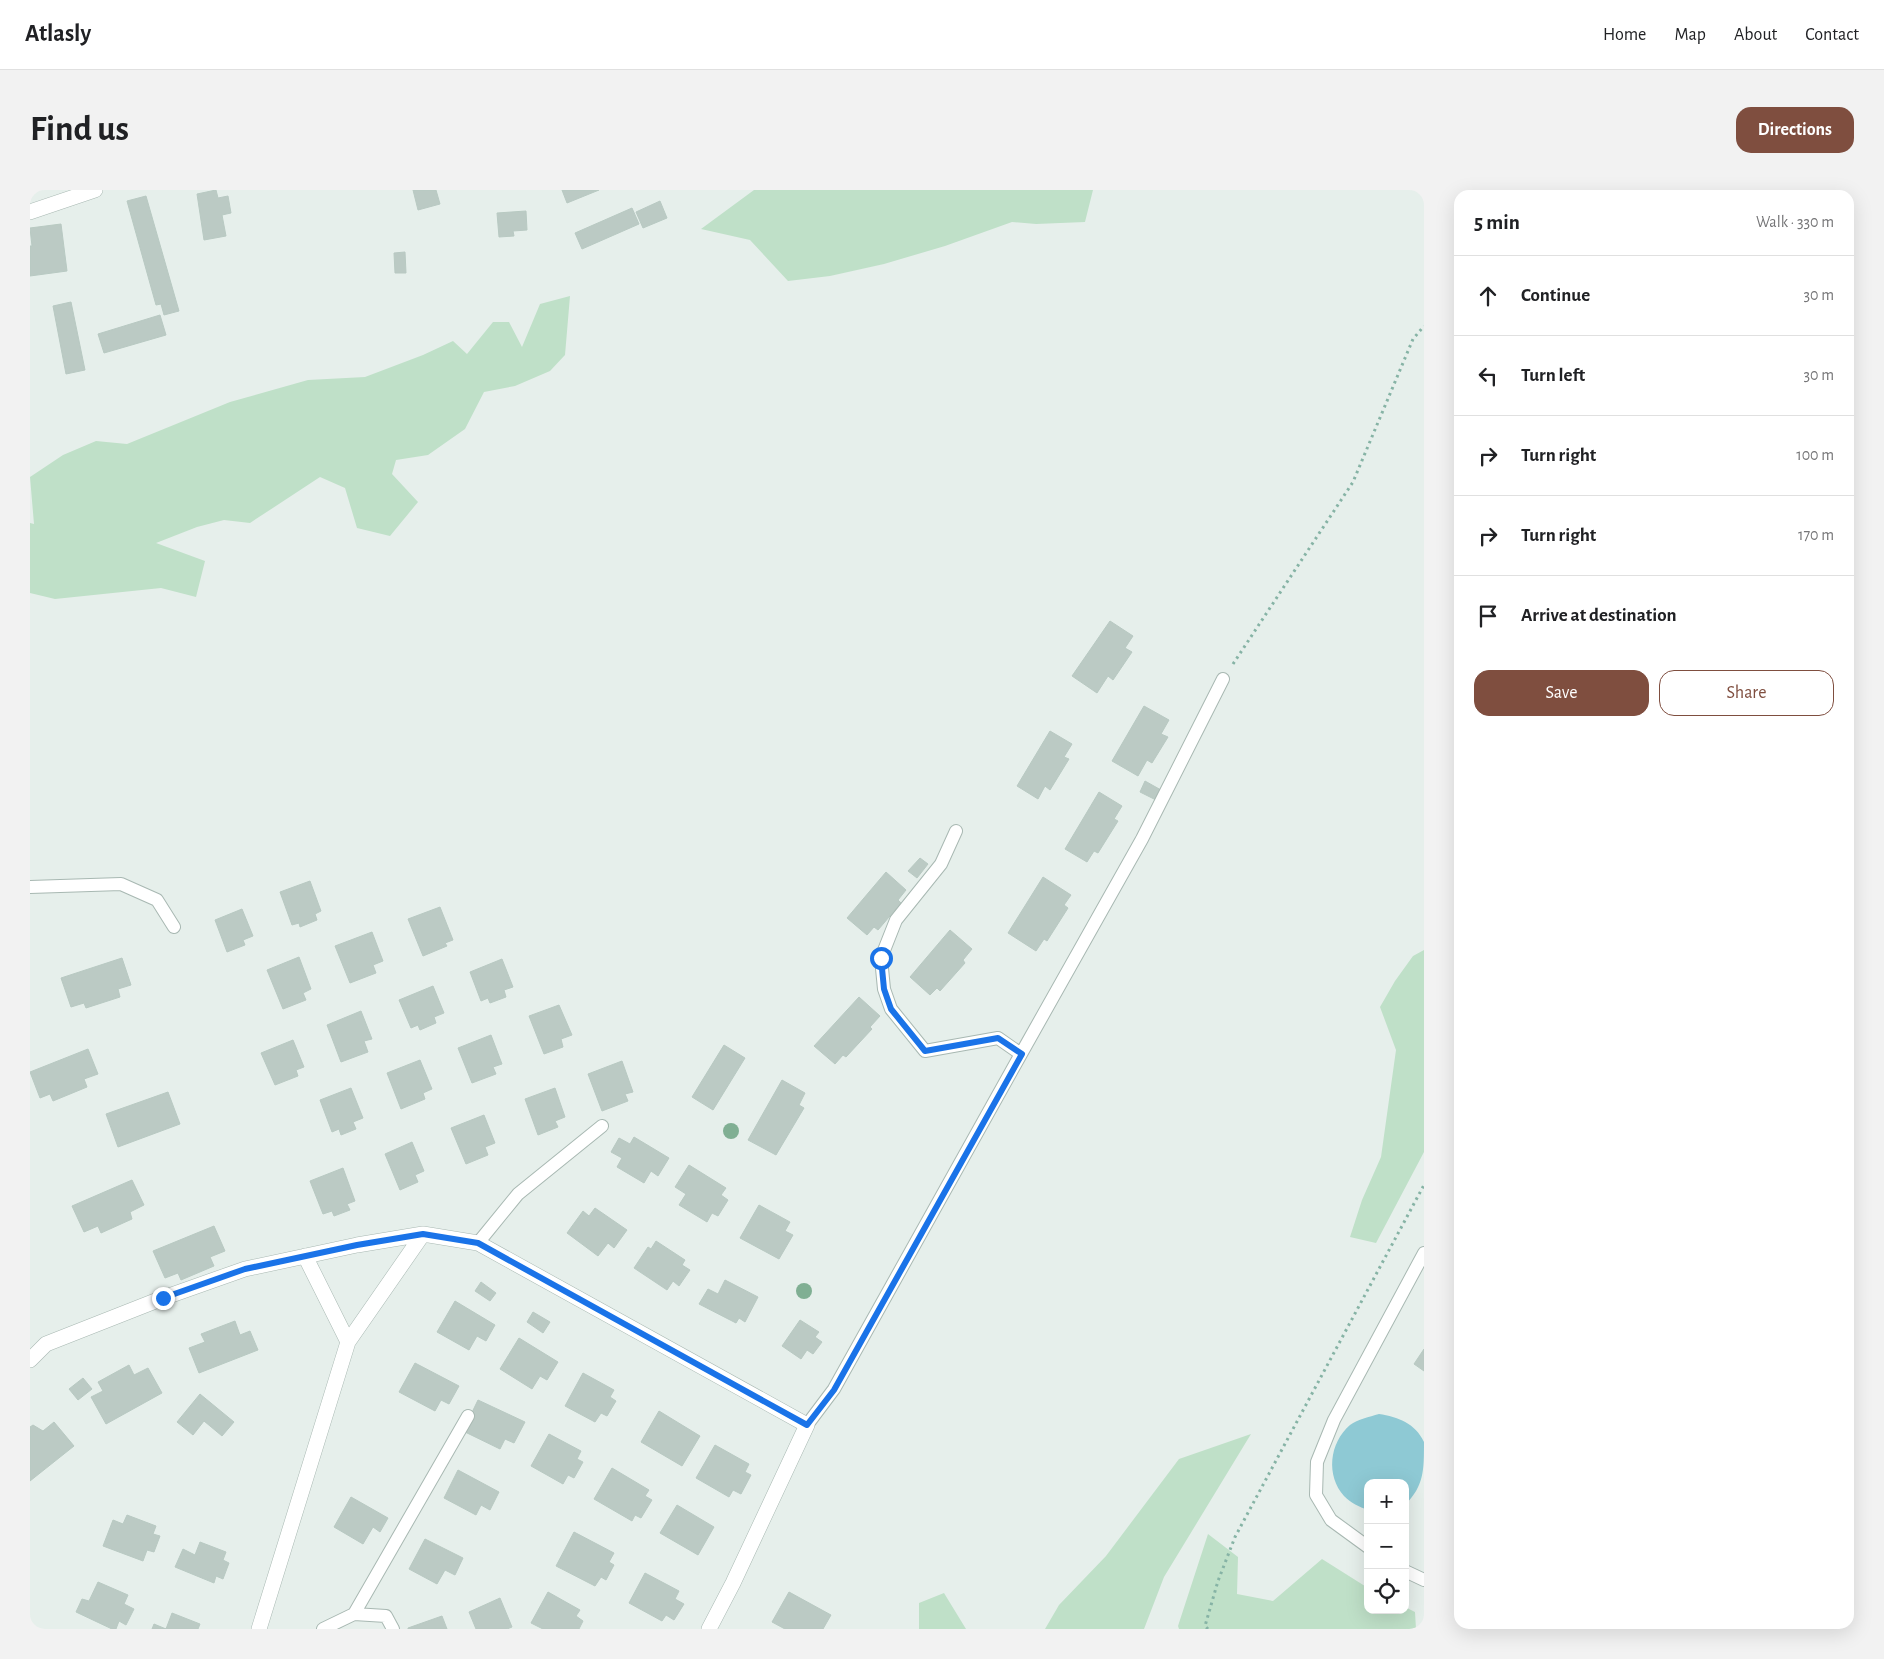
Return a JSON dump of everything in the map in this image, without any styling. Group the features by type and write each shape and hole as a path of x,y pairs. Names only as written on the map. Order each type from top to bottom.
{"street":[{"path":"30,212 95,190"},
{"path":"30,1360 46,1344 163,1298 245,1269 357,1245 423,1234 478,1243 807,1425 733,1583 709,1629"},
{"path":"259,1629 348,1342 423,1234"},
{"path":"306,1256 348,1342"}],"lane":[{"path":"807,1425 834,1390 1142,839 1222,679"},
{"path":"956,831 941,864 896,920 881,958 884,989 891,1009 925,1051 998,1038 1022,1054"},
{"path":"30,887 121,884 157,900 174,927"},
{"path":"478,1243 518,1194 602,1126"},
{"path":"1364,1544 1332,1520 1316,1495 1317,1462 1334,1420 1424,1253"},
{"path":"354,1614 468,1416"},
{"path":"1409,1573 1424,1580"},
{"path":"323,1629 354,1614 386,1616 393,1629"}],"path":[{"path":"1222,679 1353,482 1413,339 1424,326"},
{"path":"1208,1629 1205,1626 1218,1581 1235,1537 1424,1185"}],"green space":[{"path":"754,190 1093,190 1085,222 1036,224 1012,222 945,246 884,264 830,276 788,281 750,240 701,229"},
{"path":"570,296 565,355 550,371 515,386 484,392 465,429 428,455 396,460 392,474 418,502 390,536 357,528 345,488 320,477 250,523 224,520 197,527 156,543 205,561 196,597 161,588 55,599 30,593 30,523 34,524 30,477 63,455 96,441 127,444 230,402 308,380 365,377 423,355 453,341 467,354 493,322 509,322 522,347 540,304"},
{"path":"1424,950 1424,1152 1376,1243 1350,1237 1362,1200 1381,1157 1396,1050 1380,1007 1395,981 1413,956"},
{"path":"1251,1434 1164,1577 1144,1629 1045,1629 1059,1605 1106,1556 1179,1459"},
{"path":"1208,1534 1238,1557 1237,1594 1273,1601 1322,1559 1364,1585 1364,1614 1409,1614 1409,1609 1415,1612 1416,1629 1179,1629 1178,1626"},
{"path":"944,1593 966,1629 919,1629 919,1603"}],"water":[{"path":"1379,1414 1393,1417 1411,1426 1420,1435 1424,1442 1422,1477 1416,1491 1409,1500 1409,1479 1364,1479 1364,1508 1349,1501 1338,1488 1332,1469 1334,1450 1343,1432 1350,1425"}],"building":[{"path":"216,190 218,198 228,196 231,213 222,215 226,236 204,240 197,194"},
{"path":"413,190 436,190 440,204 418,210"},
{"path":"562,190 599,190 567,203"},
{"path":"146,196 179,311 164,315 161,304 156,305 127,201"},
{"path":"660,201 667,218 643,228 636,212"},
{"path":"632,208 639,224 582,249 575,233"},
{"path":"526,211 527,230 513,231 514,236 499,237 497,213"},
{"path":"61,224 67,271 30,276 30,246 32,246 30,228"},
{"path":"405,252 406,273 395,273 394,253"},
{"path":"71,302 85,370 66,374 53,306"},
{"path":"160,315 166,335 104,353 98,334"},
{"path":"1110,621 1133,636 1125,648 1132,652 1113,680 1108,676 1097,693 1072,676"},
{"path":"1144,706 1169,720 1161,734 1168,737 1152,763 1147,760 1138,776 1112,761"},
{"path":"1050,731 1072,744 1064,757 1069,759 1050,790 1045,786 1038,799 1017,786"},
{"path":"1145,781 1161,790 1156,800 1140,792"},
{"path":"1099,792 1122,806 1114,819 1118,821 1098,853 1094,851 1087,862 1065,849"},
{"path":"920,858 928,864 917,878 908,871"},
{"path":"886,872 906,890 898,900 901,903 878,930 874,927 867,935 847,918"},
{"path":"1043,877 1071,895 1064,905 1068,908 1047,941 1044,939 1036,951 1008,933"},
{"path":"310,881 321,911 315,914 317,920 300,927 299,923 292,925 280,892"},
{"path":"440,907 453,940 445,943 447,946 423,956 408,919"},
{"path":"242,909 253,936 243,940 245,945 227,952 215,920"},
{"path":"950,930 972,949 963,960 965,963 940,991 937,988 930,995 910,977"},
{"path":"372,932 383,961 373,965 376,973 350,983 335,946"},
{"path":"299,957 311,989 303,993 306,1000 283,1009 267,970"},
{"path":"122,958 131,985 118,989 120,997 86,1008 84,1003 71,1007 61,978"},
{"path":"502,959 513,987 504,990 506,997 490,1003 488,998 481,1001 470,972"},
{"path":"433,986 444,1013 434,1017 436,1023 420,1030 418,1025 411,1028 399,1000"},
{"path":"859,997 880,1016 870,1027 872,1029 846,1057 843,1055 835,1064 814,1046"},
{"path":"559,1005 572,1035 561,1039 563,1047 544,1054 529,1016"},
{"path":"361,1011 372,1039 364,1041 368,1052 341,1062 327,1025"},
{"path":"491,1035 502,1064 493,1067 496,1074 472,1083 458,1048"},
{"path":"293,1040 304,1067 296,1070 298,1076 275,1085 261,1053"},
{"path":"724,1045 745,1058 713,1110 692,1097"},
{"path":"88,1049 98,1074 84,1079 87,1087 53,1101 50,1094 40,1098 30,1072"},
{"path":"420,1060 432,1089 423,1093 425,1099 401,1109 387,1073"},
{"path":"622,1061 633,1092 625,1094 628,1101 602,1111 588,1074"},
{"path":"782,1080 805,1093 799,1105 804,1108 776,1155 748,1140"},
{"path":"351,1088 363,1118 353,1122 356,1129 341,1135 339,1129 332,1132 320,1100"},
{"path":"555,1088 565,1117 555,1121 558,1127 538,1135 525,1099"},
{"path":"168,1092 180,1124 118,1147 106,1114"},
{"path":"484,1115 495,1143 485,1147 488,1155 466,1164 451,1128"},
{"path":"634,1137 669,1158 658,1176 651,1171 644,1183 617,1167 622,1158 611,1152 619,1138 630,1144"},
{"path":"412,1142 424,1171 415,1175 418,1182 400,1190 385,1154"},
{"path":"689,1165 726,1188 721,1195 728,1200 718,1216 712,1213 707,1222 679,1205 686,1194 675,1187"},
{"path":"343,1168 355,1201 347,1204 350,1210 334,1216 332,1211 323,1214 310,1181"},
{"path":"132,1180 144,1205 130,1212 132,1219 101,1233 98,1226 84,1232 72,1206"},
{"path":"759,1205 790,1222 785,1231 793,1235 779,1259 740,1238"},
{"path":"595,1208 627,1230 614,1248 608,1243 598,1256 567,1233 583,1211 589,1216"},
{"path":"214,1226 225,1251 210,1257 214,1266 181,1280 178,1273 165,1278 153,1251"},
{"path":"656,1241 685,1260 682,1265 690,1270 679,1286 673,1281 667,1290 634,1268 648,1247 651,1249"},
{"path":"725,1280 758,1297 745,1322 739,1318 736,1323 699,1304 708,1289 718,1294"},
{"path":"481,1282 496,1293 490,1301 475,1291"},
{"path":"455,1301 495,1325 486,1341 477,1336 469,1350 437,1332"},
{"path":"533,1312 550,1322 543,1333 527,1322"},
{"path":"800,1320 819,1332 815,1337 822,1342 813,1354 807,1350 801,1359 782,1346"},
{"path":"235,1321 240,1335 250,1331 258,1350 199,1373 189,1348 205,1342 201,1334"},
{"path":"519,1338 558,1362 547,1380 540,1376 532,1389 500,1369"},
{"path":"1424,1349 1424,1371 1414,1364"},
{"path":"415,1363 459,1386 449,1404 441,1400 435,1411 399,1392"},
{"path":"129,1365 134,1375 148,1368 162,1393 106,1424 91,1397 103,1391 98,1382"},
{"path":"583,1373 614,1390 610,1397 616,1401 607,1416 601,1413 595,1422 565,1406"},
{"path":"83,1378 92,1389 78,1400 69,1389"},
{"path":"200,1394 234,1422 222,1436 204,1421 193,1435 177,1422"},
{"path":"478,1400 525,1422 514,1443 505,1439 500,1449 463,1431"},
{"path":"659,1411 700,1436 682,1466 641,1442"},
{"path":"54,1422 74,1446 30,1481 30,1427 33,1425 43,1431"},
{"path":"549,1434 581,1451 577,1459 583,1462 574,1478 568,1475 563,1484 531,1466"},
{"path":"715,1445 749,1464 745,1472 751,1475 741,1494 733,1490 729,1497 696,1478"},
{"path":"612,1468 649,1490 645,1496 652,1500 641,1518 635,1515 632,1521 594,1499"},
{"path":"458,1470 499,1492 490,1510 481,1505 476,1515 444,1498"},
{"path":"351,1497 388,1518 380,1532 373,1527 363,1544 334,1527"},
{"path":"677,1505 714,1527 698,1555 660,1533"},
{"path":"127,1515 156,1526 153,1534 160,1536 154,1552 147,1550 143,1561 103,1546 113,1520 123,1524"},
{"path":"574,1532 614,1553 609,1562 614,1565 606,1580 601,1577 595,1586 556,1566"},
{"path":"425,1539 463,1558 455,1575 445,1570 437,1584 409,1569"},
{"path":"200,1542 226,1552 223,1560 229,1563 223,1579 216,1576 214,1583 175,1567 183,1549 195,1555"},
{"path":"645,1573 679,1591 675,1599 684,1604 674,1620 666,1615 662,1621 629,1603"},
{"path":"98,1582 128,1595 124,1604 134,1609 126,1625 119,1621 116,1629 112,1629 76,1612 82,1599 89,1601"},
{"path":"548,1592 580,1610 576,1616 583,1621 579,1629 543,1629 531,1623"},
{"path":"789,1592 831,1615 823,1629 785,1629 772,1622"},
{"path":"500,1598 512,1627 507,1629 476,1629 469,1612"},
{"path":"172,1613 200,1624 198,1629 166,1629"},
{"path":"442,1616 447,1629 408,1629 408,1628"},
{"path":"154,1624 166,1629 152,1629"}],"route":[{"path":"163,1298 245,1269 288,1258 357,1245 423,1234 478,1243 807,1425 834,1390 1022,1054 998,1038 925,1051 891,1009 884,989 881,958"}]}
